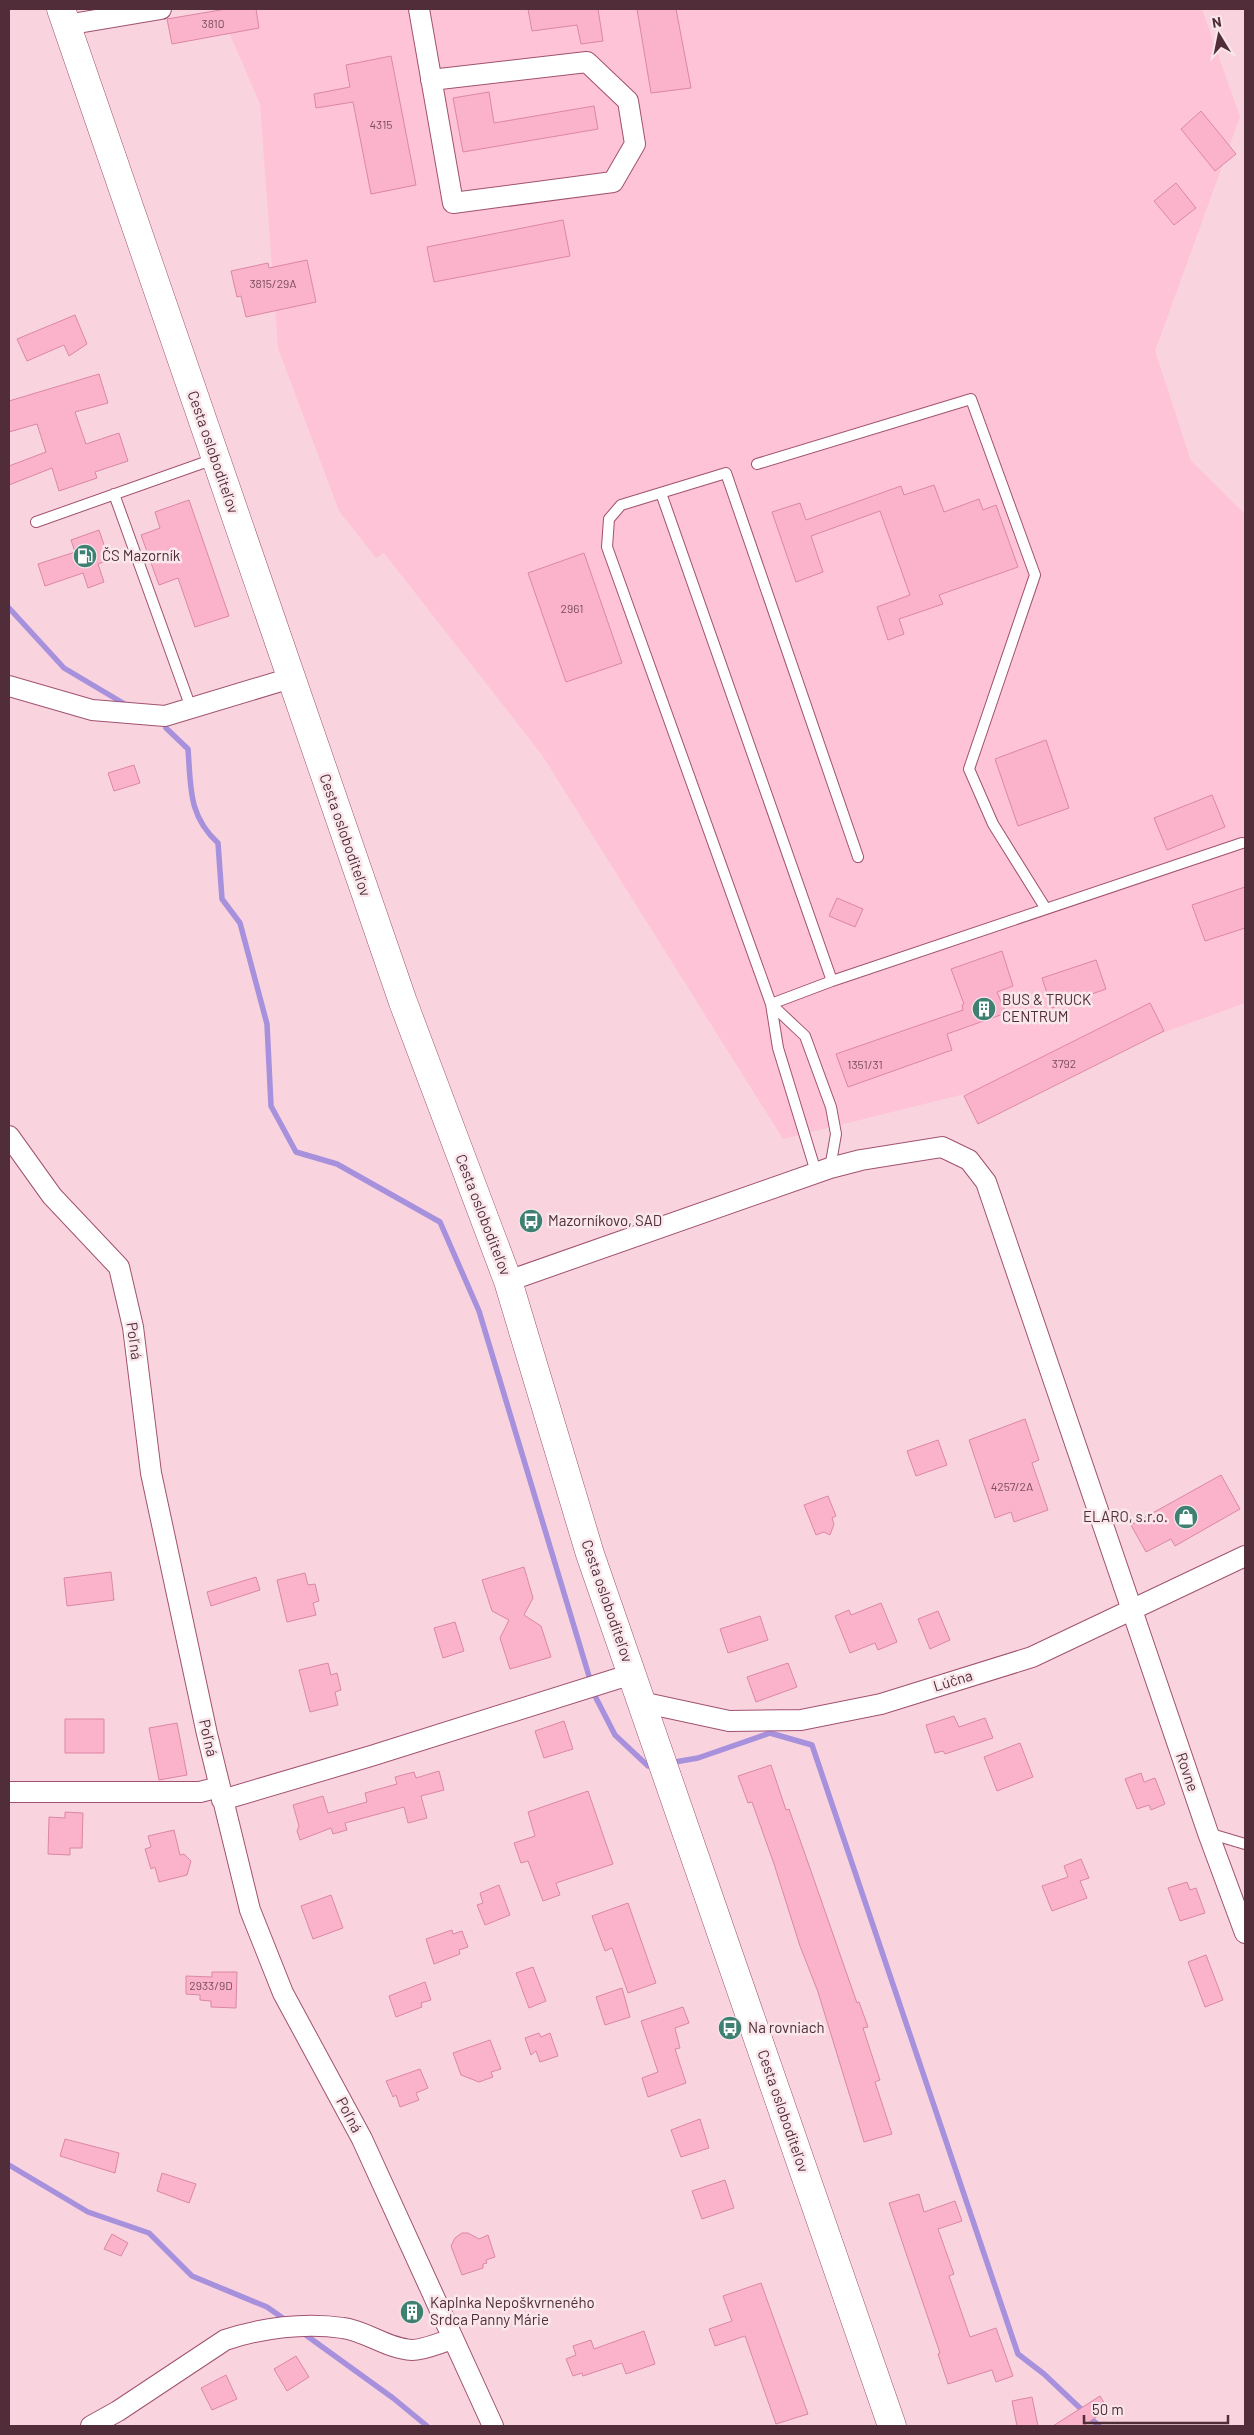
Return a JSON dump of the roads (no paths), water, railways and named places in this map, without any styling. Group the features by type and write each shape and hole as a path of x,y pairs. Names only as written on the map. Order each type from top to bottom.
{"main road":[{"name":"Cesta osloboditeľov","path":"64,17 403,1002 508,1281 590,1554 892,2426"}],"street":[{"path":"64,17 161,9"},
{"path":"419,9 431,80 453,203 613,182 635,144 628,101 587,62 431,80"},
{"path":"9,686 92,710 165,716 291,678"},
{"name":"Poľná","path":"9,1136 52,1196 119,1267 133,1327 151,1473 220,1794 250,1910 283,1993 362,2139 493,2426"},
{"name":"Rovne","path":"508,1281 823,1170 862,1160 942,1147 969,1160 986,1182 1208,1833 1245,1933"},
{"name":"Lúčna","path":"641,1702 728,1721 801,1720 881,1704 1032,1657 1245,1556"},
{"path":"9,1792 200,1792 220,1794 371,1756 632,1674"},
{"path":"91,2426 118,2411 225,2340 242,2335 313,2325 345,2328 414,2350 453,2339"}],"lane":[{"path":"757,464 971,399 1035,575 969,769 993,824 1046,910"},
{"path":"36,522 215,458"},
{"path":"823,1170 778,1048 771,1004 607,547 609,519 621,505 726,473 858,857"},
{"path":"661,493 832,981"},
{"path":"114,494 191,708"},
{"path":"771,1004 832,981 1242,843"},
{"path":"771,1004 805,1036 830,1107 836,1134 823,1170"},
{"path":"1208,1833 1245,1844"}],"waterway":[{"path":"9,608 64,668 128,706"},
{"path":"166,728 188,749 191,788 196,811 208,833 218,843 222,899 240,923 267,1024 271,1106 296,1152 337,1164 440,1222 479,1311 595,1696 615,1735 648,1766 655,1765"},
{"path":"669,1763 698,1758 770,1733 812,1745 1018,2354 1044,2374 1099,2426"},
{"path":"9,2165 88,2212 149,2233 192,2276 267,2307 287,2321"},
{"path":"303,2333 393,2398 427,2426"}],"place":[{"name":"ČS Mazorník","path":"85,556"},
{"name":"BUS & TRUCK CENTRUM","path":"984,1009"},
{"name":"Mazorníkovo, SAD","path":"531,1221"},
{"name":"ELARO, s.r.o.","path":"1186,1517"},
{"name":"Na rovniach","path":"730,2028"},
{"name":"Kaplnka Nepoškvrneného Srdca Panny Márie","path":"412,2312"}]}
